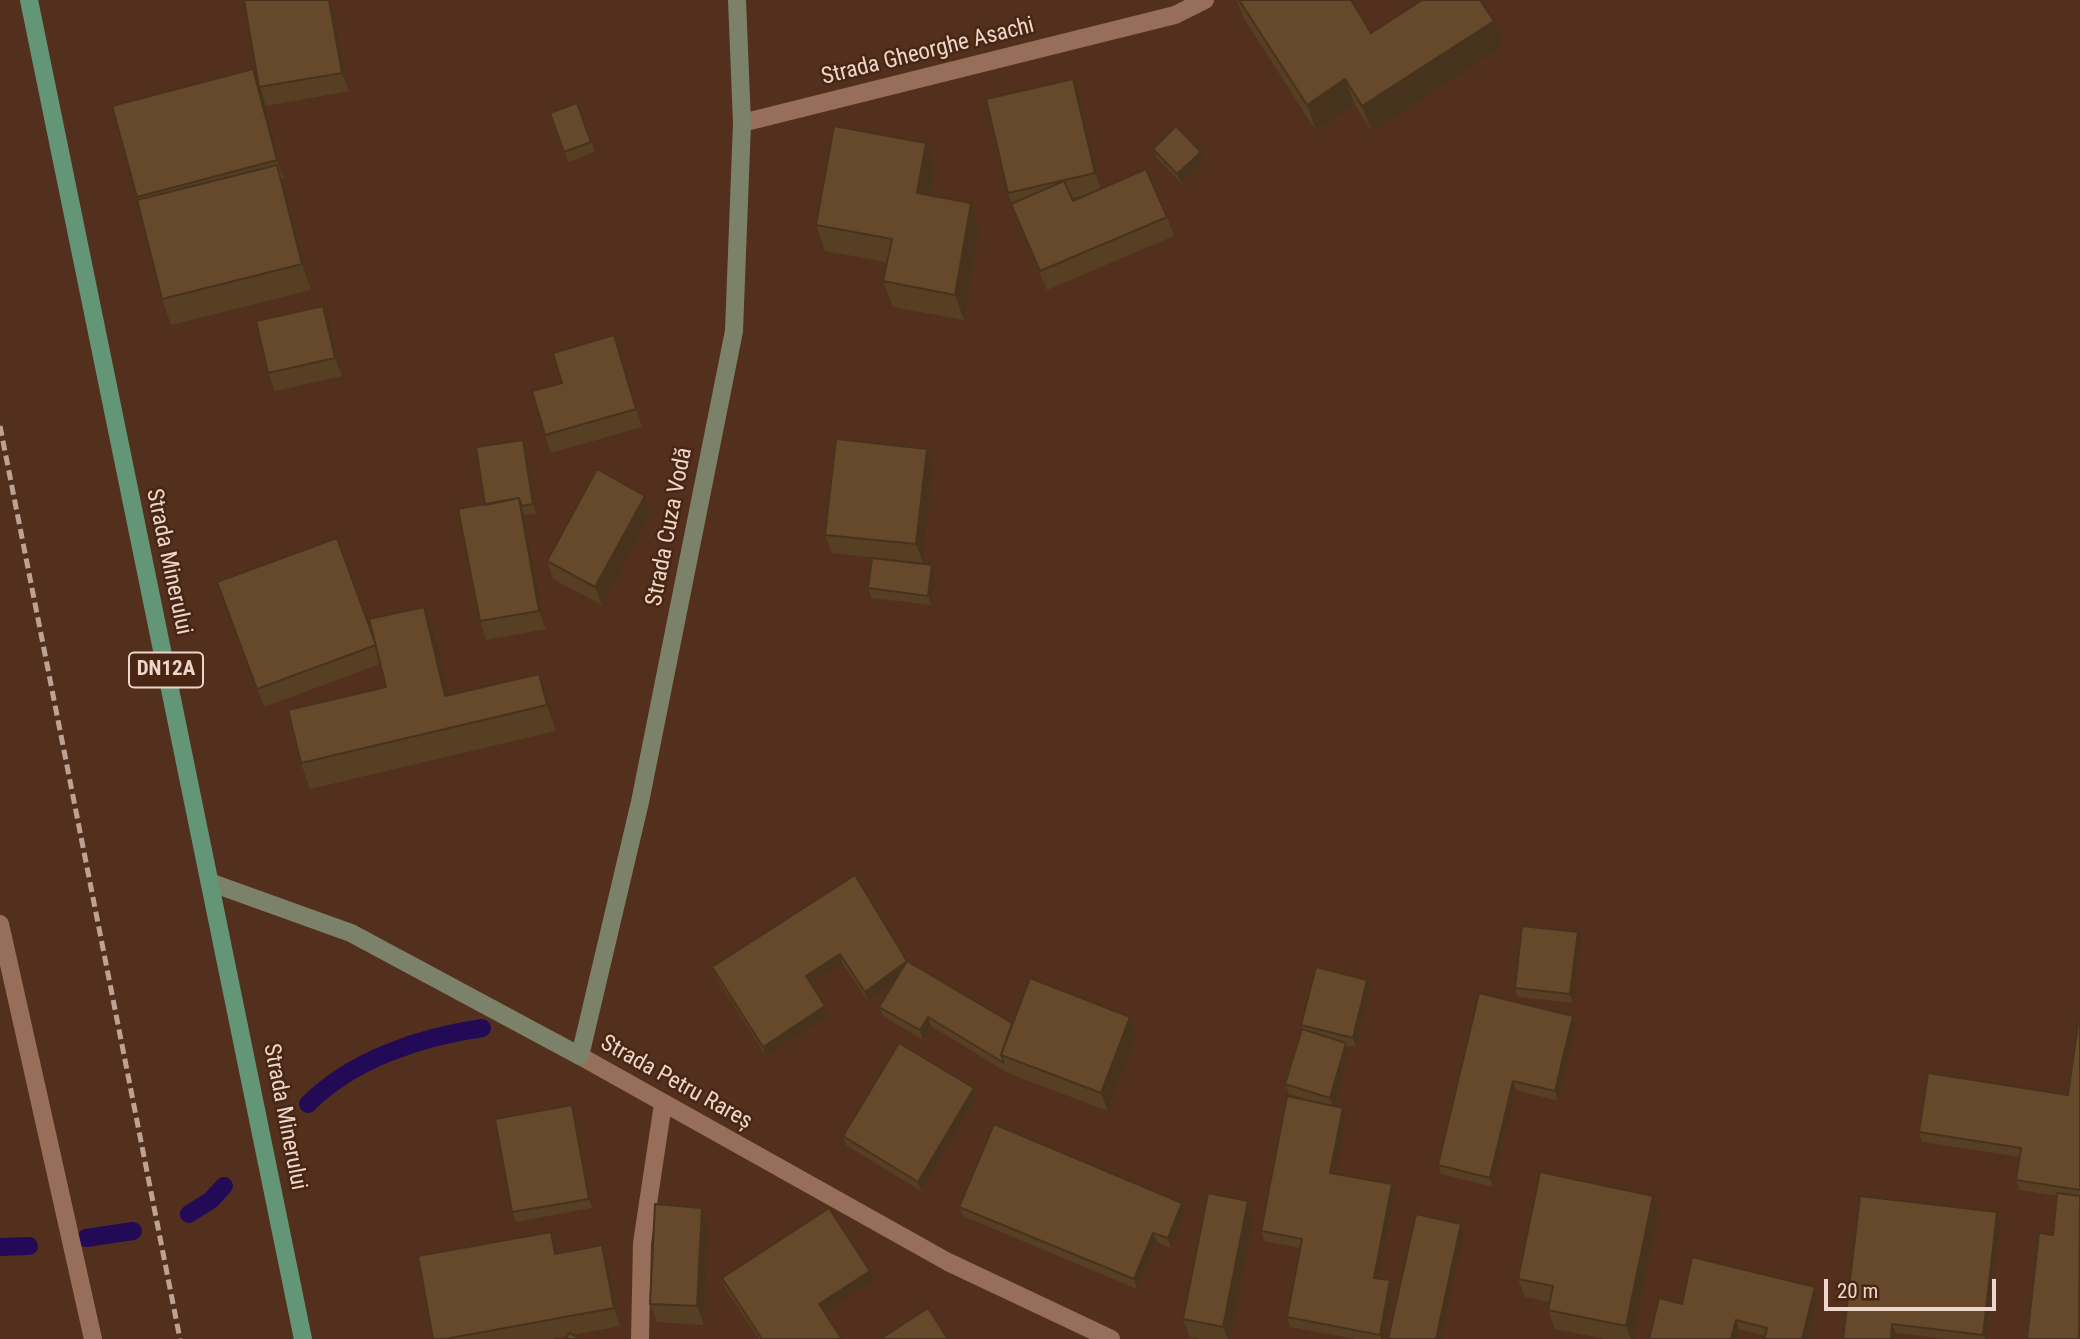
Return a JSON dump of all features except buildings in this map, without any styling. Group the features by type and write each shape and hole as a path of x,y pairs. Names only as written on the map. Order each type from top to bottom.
{"main road":[{"name":"Strada Minerului","path":"29,0 127,485 212,883 303,1339"}],"street":[{"name":"Strada Cuza Vodă","path":"580,1056 640,802 734,331 742,123 737,0"},
{"name":"Strada Gheorghe Asachi","path":"742,123 1175,15 1205,0"},
{"name":"Strada Petru Rareș","path":"212,883 351,933 580,1056 948,1262 1111,1339"},
{"path":"0,924 93,1339"},
{"path":"640,1339 642,1243 663,1104"}],"waterway":[{"path":"308,1104 346,1074 389,1052 435,1037 482,1028"},
{"path":"189,1214 211,1200 224,1186"},
{"path":"86,1238 133,1231"},
{"path":"0,1247 29,1246"}],"railway":[{"path":"0,426 180,1339"}]}
